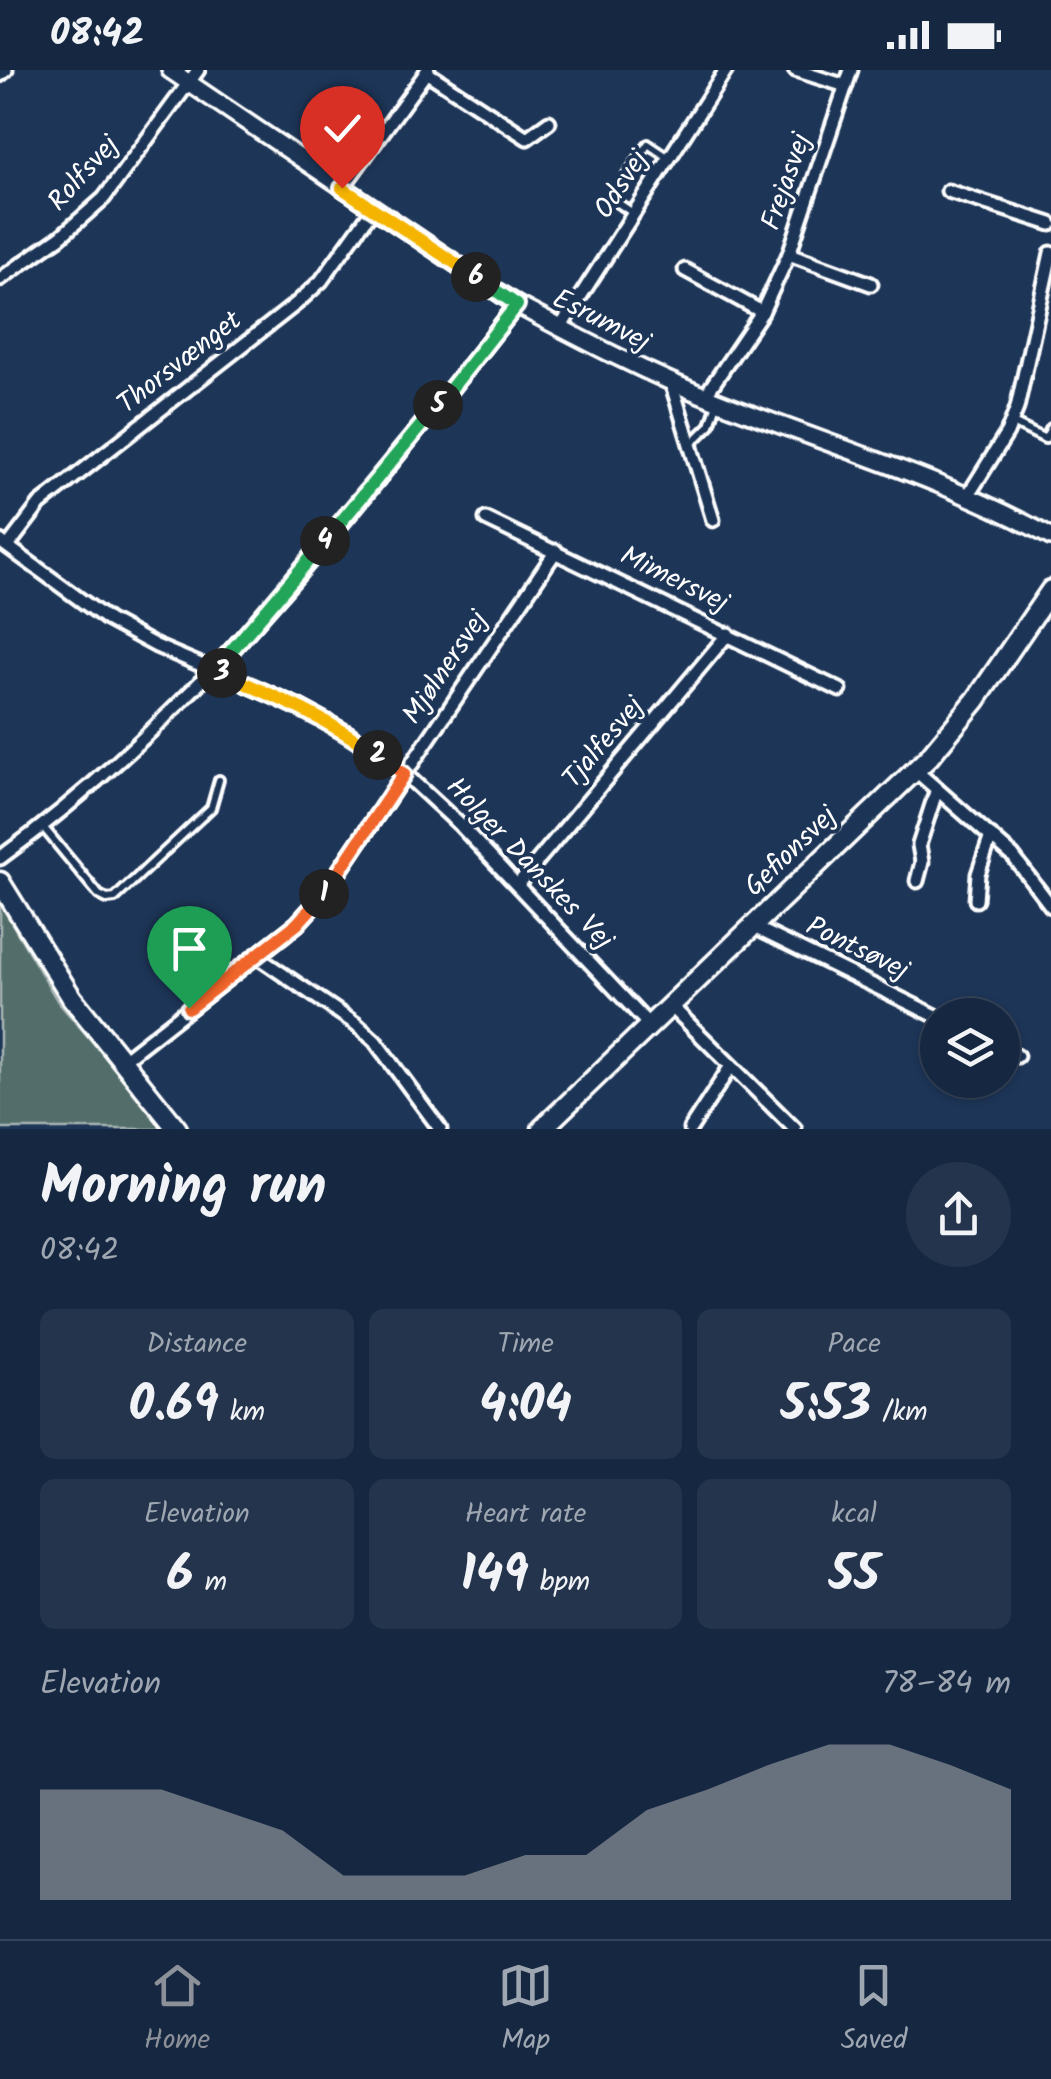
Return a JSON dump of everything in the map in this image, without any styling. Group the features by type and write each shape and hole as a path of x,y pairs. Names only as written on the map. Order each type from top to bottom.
{"main road":[{"name":"Gefionsvej","path":"542,1129 916,770 976,700 1051,590"},
{"path":"0,882 72,998 178,1129"}],"street":[{"path":"0,75 6,70"},
{"name":"Esrumvej","path":"170,70 517,305 560,328 671,382 967,497 1051,538"},
{"name":"Rolfsvej","path":"0,278 60,237 104,198 198,70"},
{"name":"Odsvej","path":"560,328 726,70"},
{"path":"796,70 846,86"},
{"name":"Frejasvej","path":"711,399 762,312 789,254 851,70"},
{"path":"342,188 427,71 527,138 549,122"},
{"path":"948,191 1051,224"},
{"name":"Thorsvænget","path":"4,544 40,504 321,280 374,209"},
{"path":"967,497 1011,422 1045,302 1051,253"},
{"name":"Frejasvej","path":"789,254 871,284"},
{"path":"685,270 762,312"},
{"path":"0,858 43,827 215,670 397,456 517,305"},
{"path":"671,382 712,520"},
{"name":"Mimersvej","path":"486,519 840,690"},
{"name":"Holger Danskes Vej","path":"4,544 108,620 156,646 300,707 348,733 404,774 518,884 650,1026"},
{"name":"Mjølnersvej","path":"122,1061 297,924 321,898 556,551"},
{"name":"Tjalfesvej","path":"518,884 728,634"},
{"path":"916,770 1013,856 1051,906"},
{"path":"917,881 922,862 919,845 937,789"},
{"path":"976,900 978,874 991,836"},
{"name":"Pontsøvej","path":"754,926 920,1008"},
{"path":"256,956 356,1024 375,1042 440,1129"},
{"path":"671,1006 795,1129"},
{"path":"690,1129 731,1066"}],"lane":[{"path":"634,213 612,198 648,144 669,158"},
{"path":"690,444 710,425 711,399"},
{"path":"1011,422 1045,439 1051,428"},
{"path":"43,827 98,895 115,898 211,808 220,780"}],"green space":[{"path":"0,903 58,1002 168,1129 0,1129"}],"route":[{"path":"189,1008 297,924 321,898 404,774 348,733 215,670 397,456 517,305 342,188"}]}
